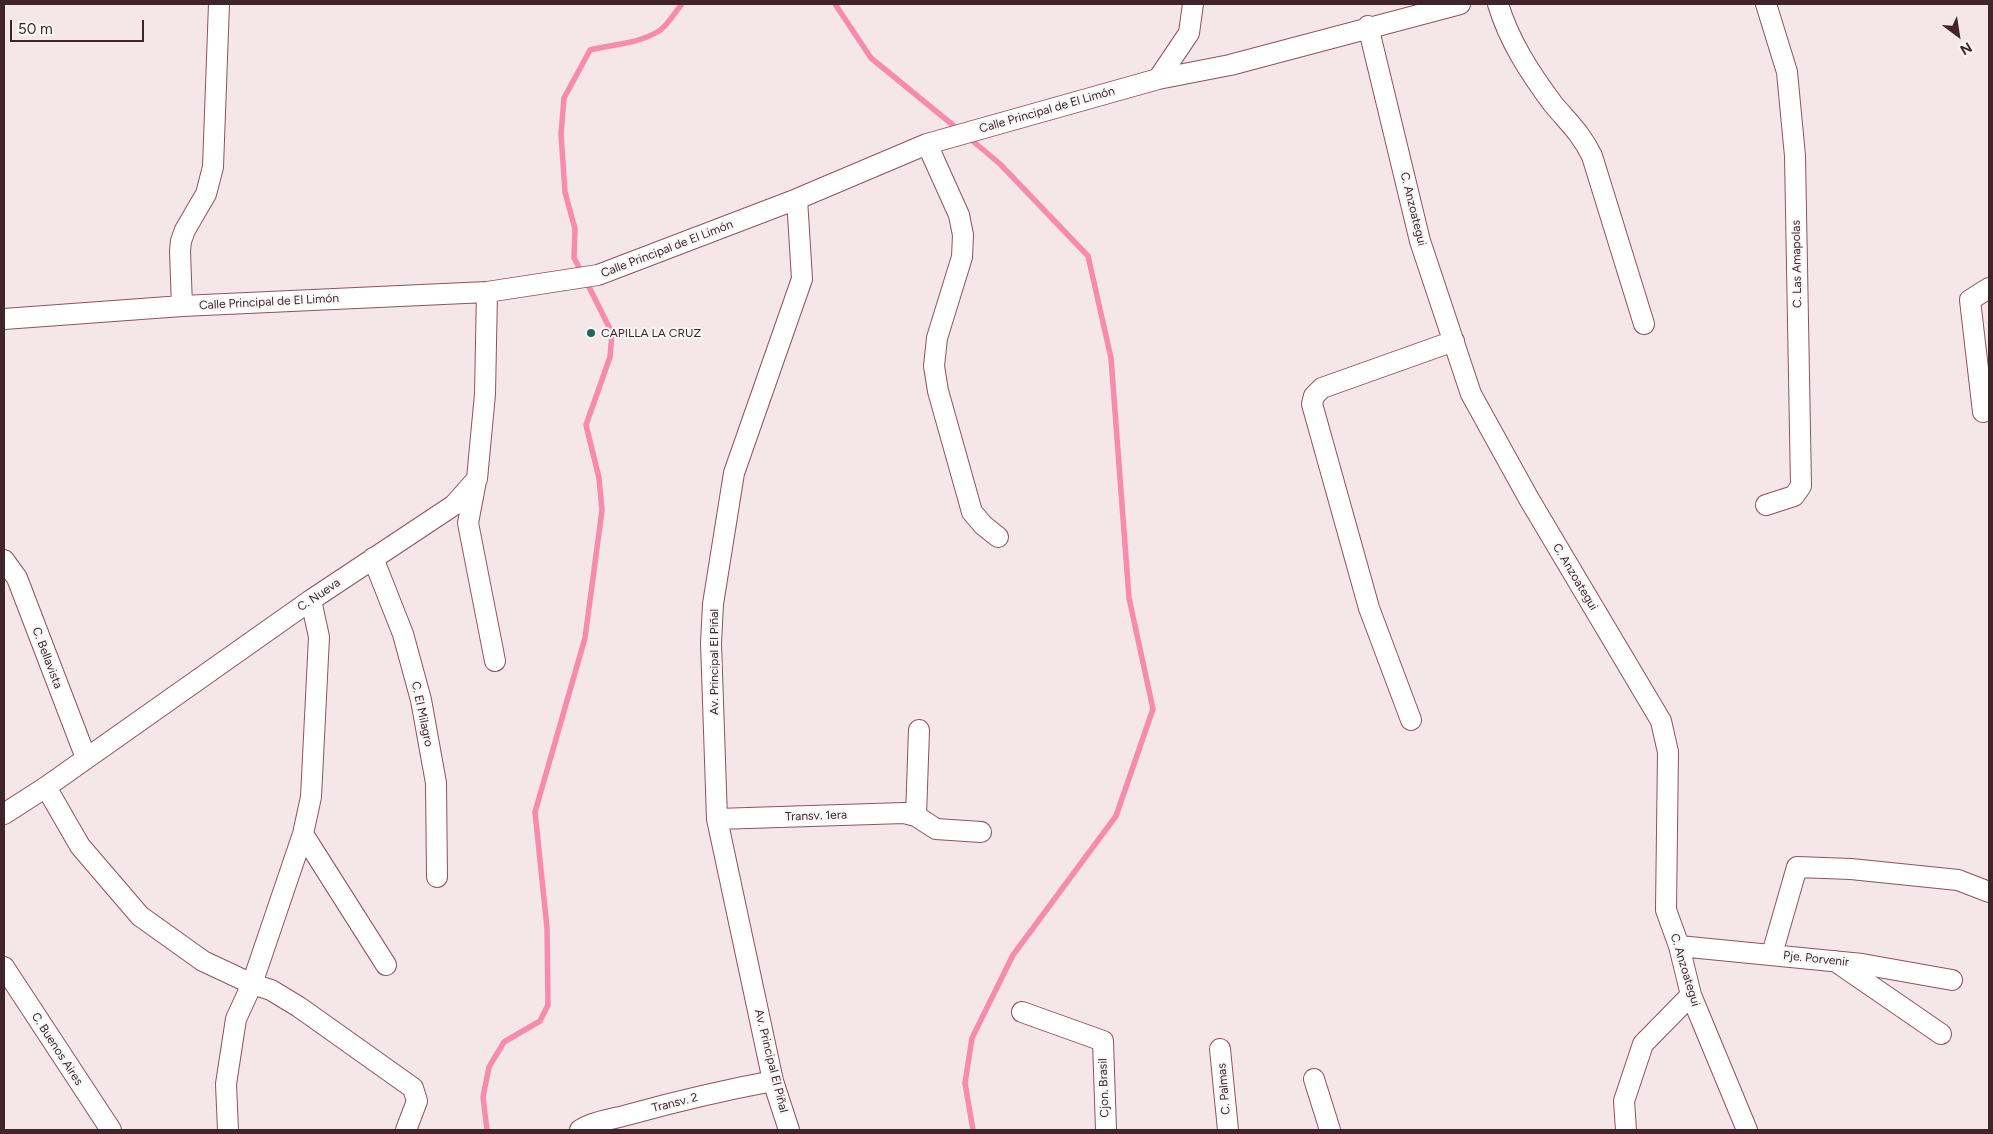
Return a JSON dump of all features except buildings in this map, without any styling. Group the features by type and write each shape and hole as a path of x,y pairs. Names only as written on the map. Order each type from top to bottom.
{"street":[{"path":"182,306 181,241 206,194 214,167 219,4"},
{"path":"1158,79 1189,34 1193,4"},
{"name":"Calle Principal de El Limón","path":"4,319 182,306 486,292 597,276 797,198 927,144 1158,79 1230,65 1368,26 1460,4"},
{"path":"1498,4 1511,38 1524,62 1555,106 1576,128 1592,156 1644,324"},
{"name":"C. Las Amapolas","path":"1766,4 1787,72 1795,156 1801,486 1794,496 1766,505"},
{"name":"C. Anzoategui","path":"1368,26 1420,241 1476,403 1529,499 1661,721 1668,752 1666,910 1679,946 1691,995 1747,1130"},
{"path":"927,144 959,216 963,235 962,257 937,338 934,366 938,391 972,512 982,525 998,537"},
{"name":"Av. Principal El Piñal","path":"789,1130 773,1081 717,819 711,643 713,604 734,473 802,279 797,198"},
{"path":"1983,412 1970,300 1989,288"},
{"path":"486,292 485,394 477,479 468,523 495,660"},
{"path":"1410,720 1369,608 1312,404 1314,396 1322,388 1454,341"},
{"name":"C. Nueva","path":"4,814 46,787 311,600 454,505 477,479"},
{"name":"C. El Milagro","path":"373,558 403,634 420,700 436,783 436,877"},
{"name":"C. Bellavista","path":"4,560 17,578 86,758"},
{"path":"228,1130 226,1084 236,1019 252,984 302,834 311,797 319,637 311,600"},
{"path":"919,730 916,816 936,829 981,832"},
{"path":"46,787 80,846 140,916 203,961 252,984 271,990 299,1007 413,1088 416,1101 406,1130"},
{"name":"Transv. 1era","path":"717,819 904,813 916,816"},
{"path":"302,834 386,965"},
{"path":"1772,954 1797,868 1851,868 1958,880 1989,892"},
{"name":"Pje. Porvenir","path":"1679,946 1862,964 1952,980"},
{"path":"1835,961 1941,1034"},
{"name":"C. Buenos Aires","path":"4,967 111,1130"},
{"path":"1626,1130 1624,1101 1643,1044 1691,995"},
{"name":"Cjon. Brasil","path":"1022,1012 1103,1042 1106,1130"},
{"name":"C. Palmas","path":"1220,1048 1228,1130"},
{"path":"1314,1078 1330,1130"},
{"name":"Transv. 2","path":"580,1130 592,1124 641,1111 773,1081"}],"waterway":[{"path":"582,273 574,258 575,229 565,192 561,134 564,98 590,50 643,39 659,31 682,4"},
{"path":"835,4 871,58 959,130"},
{"path":"968,137 1000,164 1088,256 1111,358 1129,598 1153,709 1116,816 1013,955 972,1038 965,1083 973,1130"},
{"path":"487,1130 483,1097 489,1067 504,1042 540,1021 548,1005 547,928 535,812 585,638 602,510 599,478 586,425 610,357 612,333 586,281"}],"place":[{"name":"CAPILLA LA CRUZ","path":"591,333"}]}
